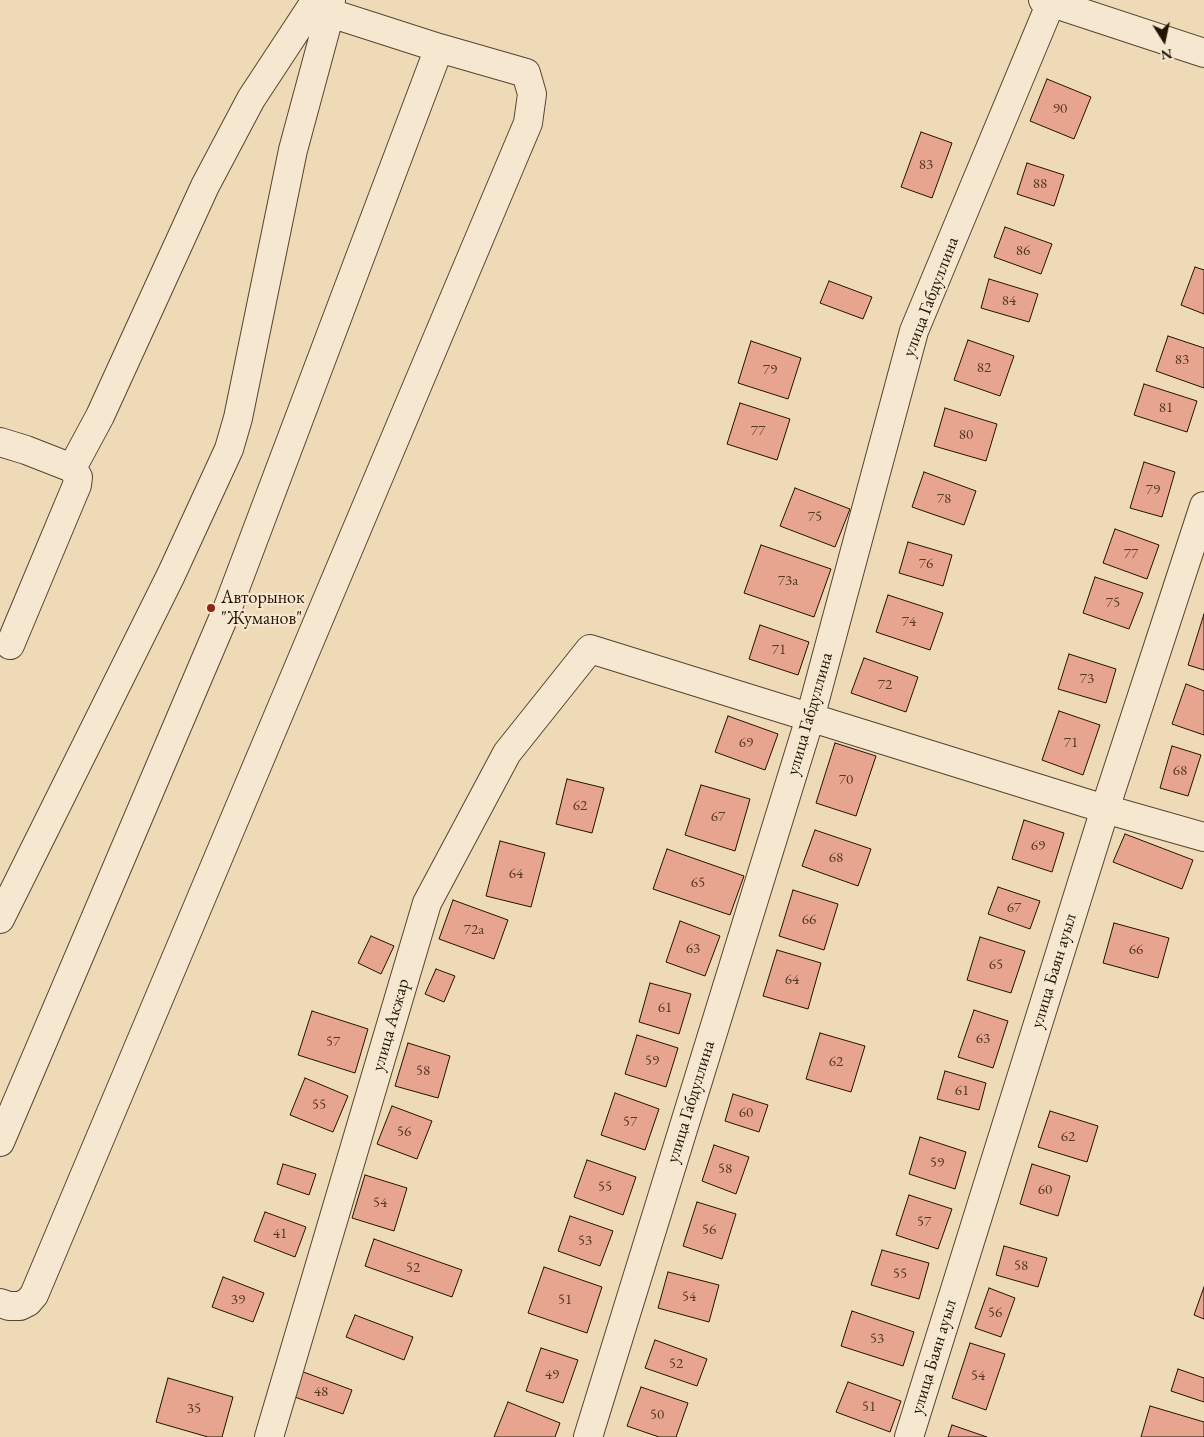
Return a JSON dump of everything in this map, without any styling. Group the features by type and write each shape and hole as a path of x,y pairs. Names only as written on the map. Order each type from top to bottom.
{"street":[{"path":"1049,1 1204,53"},
{"name":"улица Габдуллина","path":"588,1437 810,718 914,331 1049,1"},
{"path":"0,1303 9,1306 20,1306 28,1302 34,1295 528,123 532,94 526,73 438,48 326,4"},
{"path":"72,468 100,416 205,186 251,99 326,4"},
{"path":"0,919 171,575 229,449 238,418 326,4"},
{"path":"0,1142 228,608 438,48"},
{"path":"0,442 72,468 78,477 78,485 10,645"},
{"name":"улица Баян ауыл","path":"909,1437 1105,809 1204,506"},
{"name":"улица Акжар","path":"271,1437 427,903 506,753 590,649 810,718"},
{"path":"810,718 1105,809 1204,837"}],"building":[{"path":"1047,79 1091,97 1074,139 1030,121"},
{"path":"921,132 952,143 932,198 901,187"},
{"path":"1027,163 1064,175 1054,206 1017,194"},
{"path":"1005,227 1052,244 1041,274 994,257"},
{"path":"1195,267 1204,270 1204,314 1181,305"},
{"path":"989,279 1038,294 1029,322 981,308"},
{"path":"829,281 872,297 863,319 820,303"},
{"path":"1168,336 1204,348 1204,388 1156,371"},
{"path":"968,340 1014,356 1000,396 954,380"},
{"path":"751,341 801,358 788,399 738,383"},
{"path":"1144,384 1197,401 1187,432 1134,415"},
{"path":"740,403 790,419 777,460 727,444"},
{"path":"945,408 997,424 986,461 934,446"},
{"path":"1144,462 1175,472 1162,517 1130,508"},
{"path":"924,472 976,491 964,525 912,507"},
{"path":"795,488 850,509 835,547 780,526"},
{"path":"1115,529 1159,545 1147,579 1103,563"},
{"path":"908,542 952,555 943,586 899,573"},
{"path":"761,545 831,569 814,617 744,593"},
{"path":"1095,577 1143,593 1129,629 1083,613"},
{"path":"888,595 943,613 930,650 876,632"},
{"path":"1204,614 1204,670 1188,665"},
{"path":"760,625 809,642 798,675 749,659"},
{"path":"1069,654 1116,669 1106,703 1058,689"},
{"path":"864,658 918,677 906,712 851,693"},
{"path":"1186,684 1204,691 1204,735 1172,724"},
{"path":"1059,711 1100,725 1083,775 1042,760"},
{"path":"728,716 778,734 765,770 715,752"},
{"path":"835,743 876,756 856,816 816,803"},
{"path":"1172,746 1201,755 1188,796 1160,788"},
{"path":"567,779 604,788 592,833 556,824"},
{"path":"701,785 750,799 735,851 685,835"},
{"path":"1024,820 1064,833 1052,872 1012,859"},
{"path":"815,830 871,849 858,886 802,866"},
{"path":"1125,834 1193,860 1182,889 1113,862"},
{"path":"500,841 545,853 531,907 486,896"},
{"path":"667,849 744,876 730,915 653,889"},
{"path":"998,887 1040,901 1030,929 988,914"},
{"path":"793,890 838,904 824,950 779,936"},
{"path":"453,900 508,920 494,959 439,939"},
{"path":"680,921 720,936 705,976 666,962"},
{"path":"1114,923 1169,938 1158,978 1103,963"},
{"path":"371,936 394,946 381,974 358,963"},
{"path":"980,937 1025,951 1011,993 967,980"},
{"path":"777,950 821,963 808,1009 763,996"},
{"path":"436,969 455,976 444,1002 425,994"},
{"path":"650,983 691,994 679,1034 639,1022"},
{"path":"974,1010 1008,1021 993,1068 958,1057"},
{"path":"312,1011 368,1029 355,1073 298,1055"},
{"path":"820,1033 865,1046 851,1092 806,1079"},
{"path":"637,1035 678,1048 666,1087 625,1074"},
{"path":"408,1043 450,1056 438,1098 395,1086"},
{"path":"945,1071 986,1083 979,1110 937,1099"},
{"path":"305,1078 348,1096 333,1132 290,1115"},
{"path":"615,1093 659,1109 645,1150 601,1135"},
{"path":"733,1094 768,1105 759,1132 725,1121"},
{"path":"392,1106 432,1121 417,1159 377,1144"},
{"path":"1050,1111 1098,1126 1087,1162 1038,1147"},
{"path":"920,1137 966,1152 955,1189 909,1174"},
{"path":"714,1145 749,1157 736,1194 702,1181"},
{"path":"587,1160 636,1177 623,1215 574,1197"},
{"path":"283,1164 316,1174 309,1195 277,1184"},
{"path":"1032,1164 1070,1176 1058,1216 1020,1204"},
{"path":"365,1175 407,1188 394,1231 352,1218"},
{"path":"909,1195 952,1209 938,1249 896,1235"},
{"path":"697,1202 736,1214 722,1259 683,1246"},
{"path":"265,1212 306,1227 295,1257 254,1241"},
{"path":"570,1216 613,1231 600,1266 558,1251"},
{"path":"374,1239 462,1270 452,1297 365,1266"},
{"path":"1004,1246 1047,1258 1038,1287 996,1275"},
{"path":"882,1250 929,1263 919,1299 871,1285"},
{"path":"544,1267 602,1287 587,1333 528,1313"},
{"path":"668,1272 719,1285 709,1322 658,1308"},
{"path":"223,1277 264,1293 253,1322 212,1307"},
{"path":"1204,1287 1204,1319 1194,1315"},
{"path":"989,1288 1015,1298 1001,1337 975,1328"},
{"path":"852,1311 914,1332 903,1366 841,1346"},
{"path":"355,1315 413,1337 404,1360 346,1337"},
{"path":"655,1340 707,1359 697,1386 645,1368"},
{"path":"970,1343 1005,1354 986,1410 952,1398"},
{"path":"541,1348 578,1360 563,1403 526,1391"},
{"path":"1178,1369 1204,1378 1204,1402 1171,1391"},
{"path":"298,1370 352,1390 343,1414 289,1395"},
{"path":"168,1378 233,1397 222,1437 208,1437 156,1422"},
{"path":"848,1382 901,1401 890,1432 836,1412"},
{"path":"641,1387 688,1403 676,1437 659,1437 627,1426"},
{"path":"508,1402 560,1423 555,1437 494,1437"},
{"path":"1150,1406 1204,1422 1204,1437 1141,1437"},
{"path":"952,1425 987,1437 948,1437"}],"place":[{"name":"Авторынок \"Жуманов\"","path":"211,608"}]}
